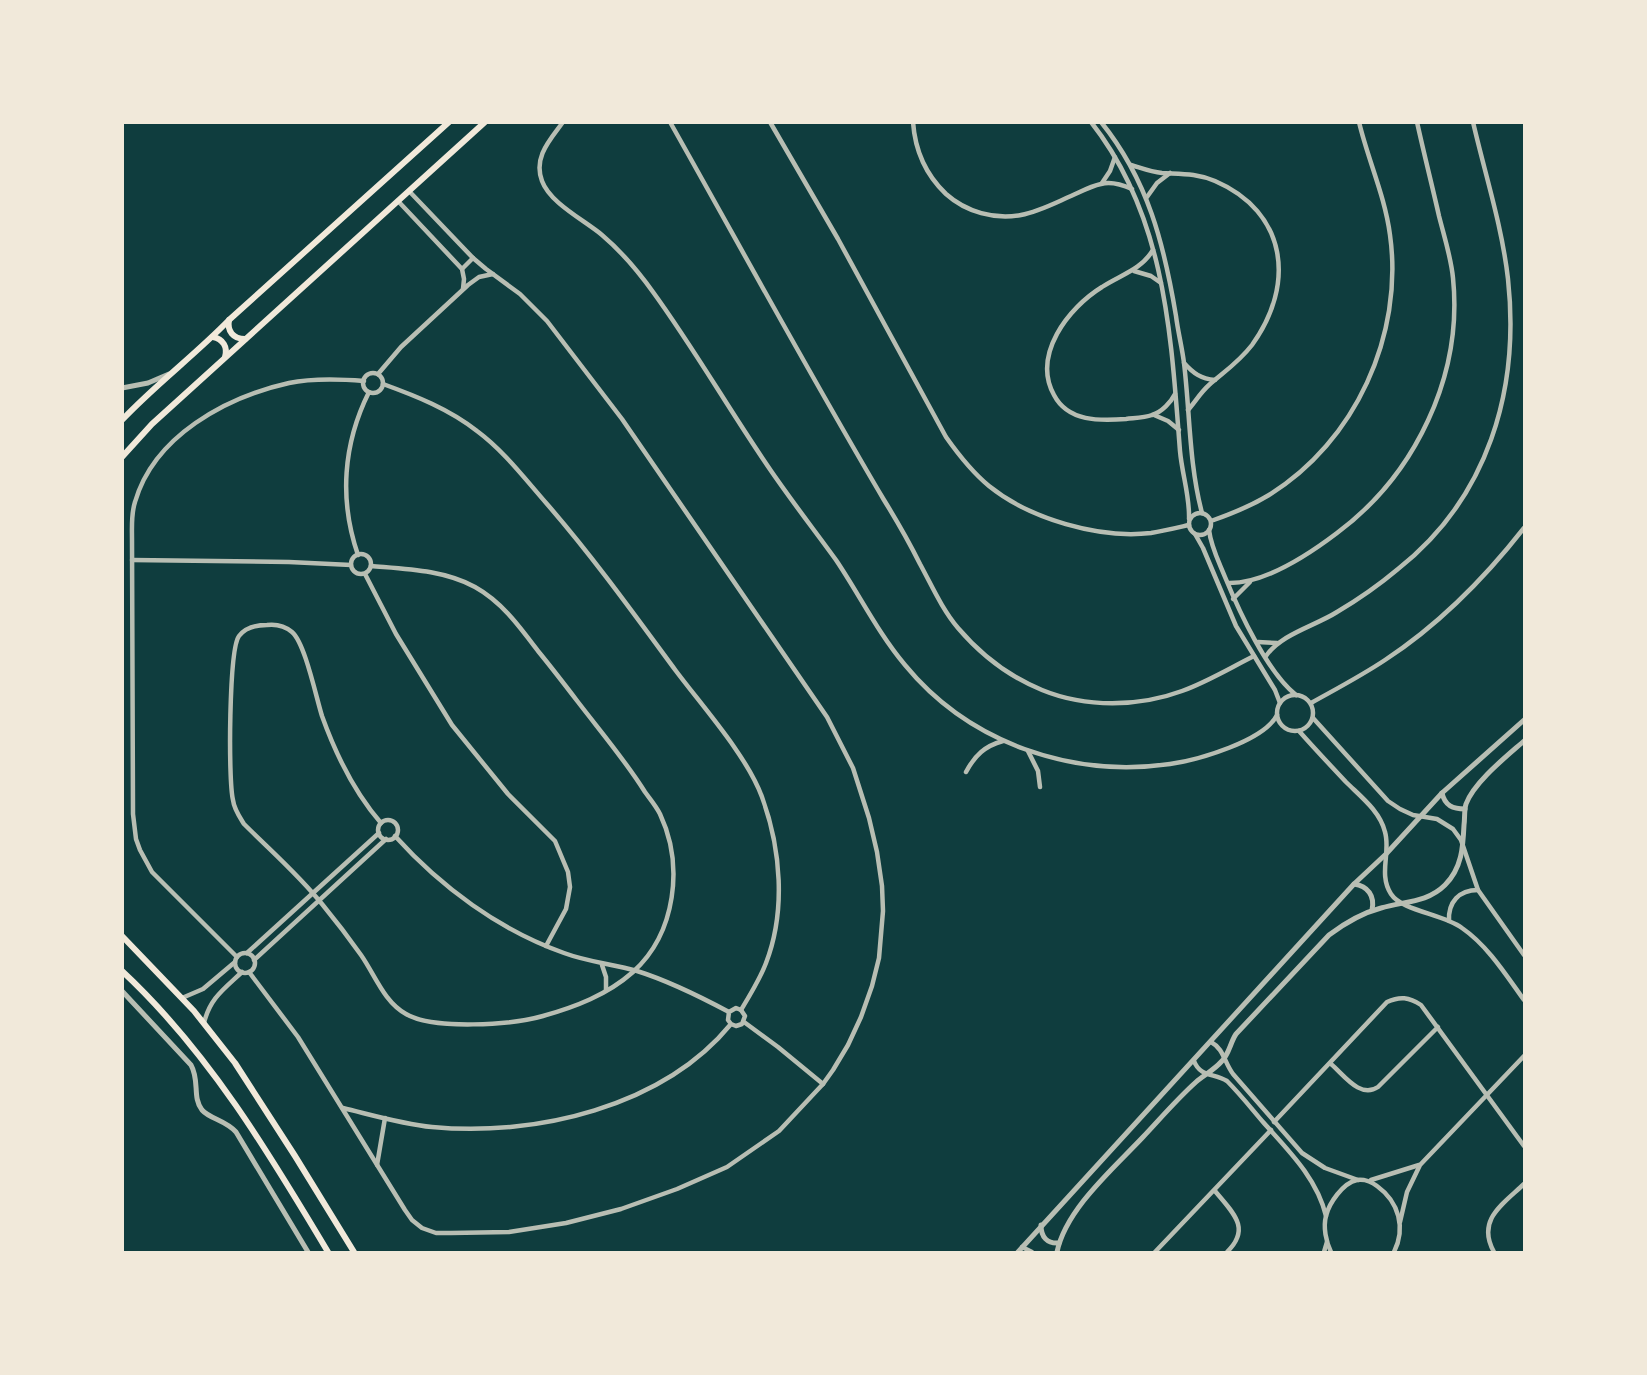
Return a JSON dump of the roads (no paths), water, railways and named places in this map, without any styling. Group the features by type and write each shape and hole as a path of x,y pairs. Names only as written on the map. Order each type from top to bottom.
{"main road":[{"path":"122,420 169,374 449,122"},
{"path":"122,457 152,424 485,122"},
{"path":"229,320 233,336 246,339"},
{"path":"213,337 225,344 224,358"},
{"path":"122,936 221,1043 354,1252"},
{"path":"122,971 182,1032 218,1080 328,1252"}],"street":[{"path":"563,122 547,143 540,161 541,180 546,189 562,205 600,233 639,272 904,665 956,714 986,732 1027,750 1069,762 1101,767 1170,764 1209,754 1249,739 1268,728 1277,715 1280,702 1236,625 1203,548 1190,530 1168,325 1154,249 1133,189 1115,156 1091,122"},
{"path":"670,122 934,590 972,643 1006,671 1045,692 1088,702 1112,704 1160,698 1182,691 1254,656"},
{"path":"770,122 838,239 946,437 977,475 1001,495 1022,506 1075,526 1110,532 1150,533 1189,522 1196,513 1208,515 1213,547 1233,599 1282,681 1296,695"},
{"path":"913,122 917,146 931,176 950,197 975,211 997,216 1020,215 1101,183 1118,184 1133,189"},
{"path":"1101,122 1131,165 1147,198 1168,270 1184,363 1195,487 1202,513"},
{"path":"1211,521 1270,495 1304,469 1333,439 1362,393 1375,363 1387,322 1392,264 1385,207 1359,122"},
{"path":"1233,599 1253,580 1325,543 1359,515 1387,486 1407,457 1438,396 1452,334 1454,286 1449,253 1417,122"},
{"path":"1266,656 1278,642 1335,614 1362,597 1417,553 1458,506 1492,441 1506,388 1511,336 1510,307 1500,233 1474,122"},
{"path":"1100,134 1106,129"},
{"path":"1101,183 1110,171 1115,156"},
{"path":"1131,165 1152,171 1205,177 1241,194 1264,218 1277,250 1278,284 1265,322 1240,359 1201,393 1188,411"},
{"path":"1147,198 1157,183 1171,173"},
{"path":"249,972 298,1037 412,1220 422,1228 436,1233 509,1231 566,1223 621,1209 727,1167 779,1130 823,1084 841,1058 861,1017 879,958 883,911 877,852 853,768 827,717 622,419 547,321 520,294 473,258 409,191"},
{"path":"398,201 462,269 463,290"},
{"path":"1145,220 1154,218"},
{"path":"1154,249 1133,271 1094,292 1063,324 1049,357 1049,385 1055,398 1076,416 1109,420 1154,415 1179,430"},
{"path":"462,269 473,258"},
{"path":"1133,271 1151,276 1161,283"},
{"path":"378,374 382,379 382,388 377,393 369,393 364,388 363,381 369,374 378,374 401,348 479,277 494,274"},
{"path":"1168,325 1177,324"},
{"path":"1184,363 1195,374 1216,380"},
{"path":"122,388 148,383 169,374"},
{"path":"247,953 254,960 253,968 249,972 242,972 236,967 236,959 152,872 136,838 133,814 133,510 141,487 156,461 186,431 214,411 232,402 289,383 329,379 363,381"},
{"path":"383,384 422,399 455,416 479,432 514,466 610,580 724,735 757,785 777,859 779,902 766,963 741,1010"},
{"path":"1154,415 1170,402 1176,391"},
{"path":"358,555 348,519 345,472 355,426 369,393"},
{"path":"1180,451 1191,450"},
{"path":"1311,703 1378,665 1434,624 1476,585 1524,528"},
{"path":"1195,534 1204,534 1209,530"},
{"path":"365,574 354,572 352,559 365,555 371,566"},
{"path":"132,560 351,565"},
{"path":"365,574 371,566"},
{"path":"371,566 419,570 474,586 505,610 523,632 636,777 659,811 667,832 674,869 673,895 661,933 635,971 578,1006 516,1022 464,1024 418,1019 394,1006 320,901 244,824 235,809 231,781 231,690 235,642 245,630 252,626 272,625 285,627 295,635 340,760 355,788 381,823"},
{"path":"365,574 410,658 452,725 508,794 555,841 568,872 570,887 566,909 547,946"},
{"path":"1228,583 1253,580"},
{"path":"1236,625 1245,621"},
{"path":"1258,642 1278,642"},
{"path":"1277,715 1286,729 1298,731 1306,728 1313,718 1311,703 1304,697 1296,695 1280,702"},
{"path":"1313,718 1388,801 1406,812 1437,819 1449,825 1463,846 1478,890 1524,955"},
{"path":"1020,1250 1354,884 1386,854 1442,793 1524,720"},
{"path":"1298,731 1380,818 1385,832 1384,874 1391,893 1401,903 1449,921 1474,937 1488,951 1524,1000"},
{"path":"967,772 971,762 985,748 1004,741"},
{"path":"1057,1252 1066,1224 1077,1209 1187,1091 1219,1065 1236,1034 1320,944 1344,924 1372,910 1427,898 1445,885 1458,867 1463,846 1465,809 1472,792 1524,741"},
{"path":"1027,750 1035,764 1040,787"},
{"path":"1442,793 1445,802 1452,807 1465,809"},
{"path":"254,960 386,839 395,836 398,831 394,822 389,820 381,823 378,828 379,833 386,839"},
{"path":"182,998 203,989 242,953 247,953 379,833"},
{"path":"395,836 417,860 460,897 499,922 564,954 665,981 729,1012"},
{"path":"1354,884 1370,892 1372,910"},
{"path":"1449,921 1451,906 1456,898 1463,892 1478,890"},
{"path":"602,964 606,991"},
{"path":"204,1023 213,1000 242,972"},
{"path":"122,992 191,1065 196,1076 196,1093 200,1107 227,1124 240,1137 308,1252"},
{"path":"1275,1122 1387,1002 1405,997 1421,1005 1524,1146"},
{"path":"736,1008 741,1010 745,1014 744,1022 738,1026 731,1024 728,1020 729,1012 736,1008"},
{"path":"744,1022 823,1084"},
{"path":"342,1108 429,1126 474,1129 538,1123 626,1099 660,1083 693,1062 731,1024"},
{"path":"1331,1063 1358,1088 1370,1091 1378,1087 1438,1027"},
{"path":"1211,1042 1220,1048 1233,1074 1294,1146 1308,1158 1334,1172 1373,1182 1388,1195 1398,1212 1400,1222"},
{"path":"1400,1252 1400,1222 1407,1192 1420,1165 1524,1056"},
{"path":"1194,1061 1198,1069 1205,1074 1227,1081 1308,1175 1326,1216 1327,1241 1324,1252"},
{"path":"377,1166 385,1118"},
{"path":"1155,1252 1271,1130"},
{"path":"1368,1181 1420,1165"},
{"path":"1326,1216 1340,1192 1358,1180"},
{"path":"1494,1252 1488,1236 1490,1222 1497,1210 1524,1184"},
{"path":"1215,1191 1236,1216 1239,1224 1237,1240 1227,1252"},
{"path":"1041,1225 1042,1234 1047,1240 1059,1244"},
{"path":"1327,1241 1331,1252"},
{"path":"1394,1252 1399,1242"},
{"path":"1020,1250 1032,1252"}]}
